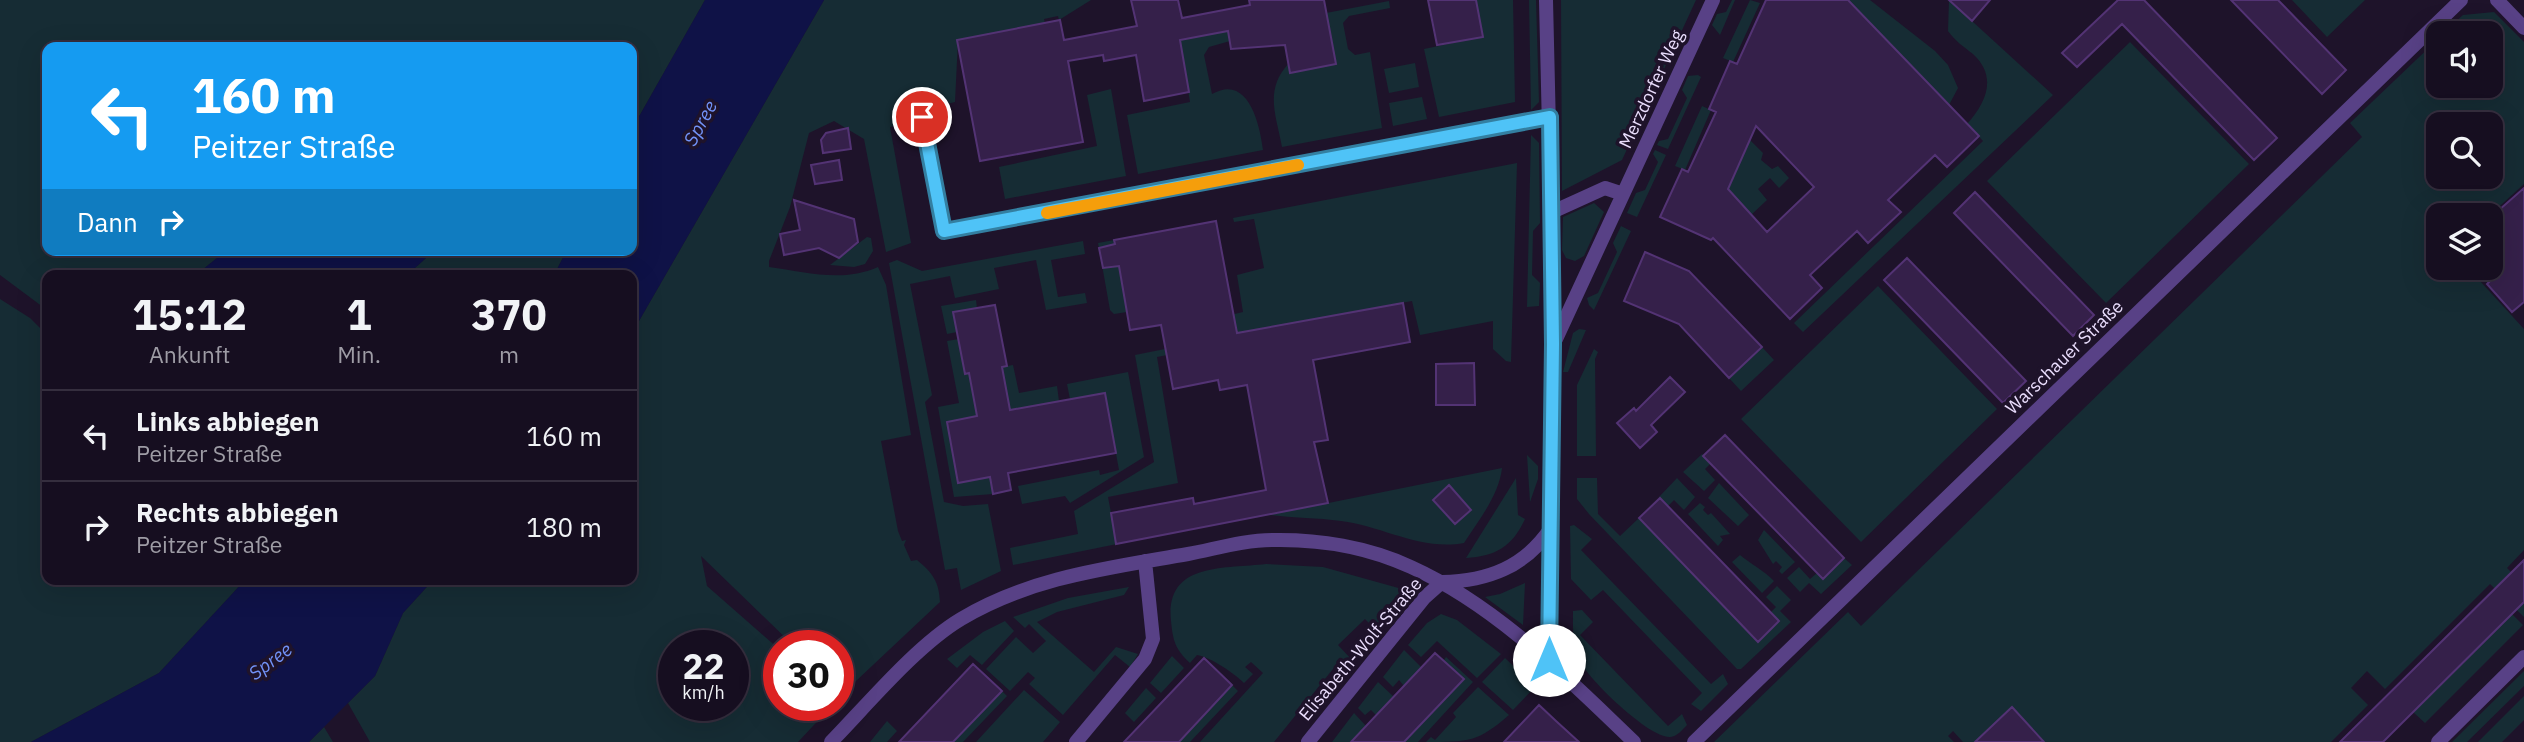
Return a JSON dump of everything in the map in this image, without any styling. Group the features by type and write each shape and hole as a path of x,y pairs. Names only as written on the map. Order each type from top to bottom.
{"street":[{"path":"1546,0 1553,344 1549,660"},
{"name":"Merzdorfer Weg","path":"1553,344 1713,0"},
{"name":"Warschauer Straße","path":"1694,742 2461,0"},
{"path":"2497,0 2524,28"},
{"path":"922,117 944,231 1550,117"},
{"path":"1550,214 1605,188 1623,194"},
{"name":"Elisabeth-Wolf-Straße","path":"1308,742 1424,598 1442,582 1472,582 1501,572 1523,560 1539,546 1552,527"},
{"name":"Elisabeth-Wolf-Straße","path":"831,742 933,641 959,620 1028,586 1065,576 1269,540 1334,544 1408,565 1442,582 1549,660 1634,742"},
{"path":"1076,742 1145,659 1153,639 1145,561"},
{"path":"2438,742 2524,657"}],"shaded area":[{"path":"0,0 705,0 637,120 637,42 42,42 42,256 220,256 202,270 42,270 42,306 0,275"},
{"path":"824,0 1091,0 1059,20 1058,16 1044,19 1045,23 958,40 955,102 890,127 911,243 886,252 864,139 834,121 809,133 790,207 769,267 837,275 864,272 878,267 886,285 911,435 881,441 898,531 902,541 906,540 904,545 911,561 917,560 934,578 940,602 854,682 854,630 777,630 701,556 707,586 763,635 763,721 818,721 798,742 370,742 348,703 375,676 403,613 429,585 637,585 637,324"},
{"path":"1476,0 1513,0 1515,102 1439,117 1424,49 1482,37"},
{"path":"1529,0 1536,0 1539,102 1531,110"},
{"path":"1561,0 1696,0 1622,160 1562,191"},
{"path":"1732,0 1735,0 1720,35 1712,25 1717,14 1726,12"},
{"path":"1750,0 1760,3 1733,62 1723,58"},
{"path":"1848,0 1870,0 1935,51 1948,65 1958,88 1949,105"},
{"path":"1949,0 2053,95 1803,332 1794,323 1983,141 1967,124 1984,99 1987,81 1985,72 1973,54 1948,31"},
{"path":"2292,0 2365,0 2327,37"},
{"path":"1389,1 1390,8 1349,16 1343,23 1348,49 1355,55 1370,52 1382,128 1282,147 1274,103 1274,93 1281,73 1289,63 1291,73 1336,64 1326,13"},
{"path":"2494,12 2503,21 2456,21 2463,15"},
{"path":"2503,21 2524,42 2524,184 2503,203 2426,203 2426,280 2479,280 2524,329 2524,550 2507,568 2524,585 2524,617 2490,584 2385,689 2367,671 2351,688 2368,705 2331,742 2044,742 2012,707 1978,739 1980,742 1963,742 1953,731 1948,736 1954,742 1714,742 1848,612 1861,626 2362,137 2350,123 2426,50 2426,98 2503,98"},
{"path":"1255,26 1230,41 1209,47 1204,55 1212,94 1225,89 1244,96 1255,116 1263,150 1138,174 1127,115 1190,102 1180,40"},
{"path":"2130,42 2249,164 2106,303 1987,181"},
{"path":"1415,63 1419,87 1389,93 1384,69"},
{"path":"1688,76 1701,77 1668,149 1657,145 1659,141 1668,139 1687,98 1682,90"},
{"path":"1111,89 1126,176 1005,199 999,167 1097,146 1087,95"},
{"path":"1422,97 1427,119 1393,126 1389,103"},
{"path":"1702,106 1711,110 1685,170 1675,166"},
{"path":"1531,135 1539,143 1540,223 1533,231 1532,275 1540,283 1539,306 1527,307"},
{"path":"1750,140 1763,153 1761,160 1772,169 1778,166 1789,178 1779,188 1770,178 1758,189 1767,200 1751,215 1728,189"},
{"path":"1655,150 1666,155 1637,217 1627,213 1636,193 1645,190 1658,162 1653,154"},
{"path":"1517,163 1511,362 1506,361 1493,349 1493,321 1420,335 1412,301 1238,333 1239,341 1157,357 1178,483 1108,497 1117,544 1013,565 1010,548 1078,534 1074,511 1154,462 1135,355 1200,342 1197,323 1243,312 1237,275 1264,268 1254,219 1234,222 1233,218"},
{"path":"1594,203 1604,212 1584,256 1575,261 1566,258 1562,250 1563,217"},
{"path":"1621,226 1631,231 1594,310 1587,298 1598,293 1617,252 1613,243"},
{"path":"867,237 871,238 873,251 865,264 854,267 830,265"},
{"path":"1114,240 1127,312 1114,314 1110,310 1102,265 1111,264 1108,246 1099,248 1098,243"},
{"path":"1083,241 1085,254 1051,260 1058,297 1085,293 1087,303 1046,310 1036,260 994,268 999,289 955,298 950,276 910,284 932,395 925,402 944,502 963,506 988,504 1001,571 961,590 957,568 945,570 889,263 897,260 922,271"},
{"path":"428,256 564,256 557,270 413,270"},
{"path":"1878,286 1997,409 1861,542 1741,419"},
{"path":"0,299 30,318 42,330 42,585 240,585 159,673 31,742 0,742"},
{"path":"976,300 977,308 957,332 947,334 941,306"},
{"path":"1579,329 1586,330 1568,372 1563,372 1573,333"},
{"path":"959,339 977,416 947,422 958,482 990,477 993,494 954,497 938,407 959,403 947,341"},
{"path":"1762,347 1774,360 1741,391 1729,378"},
{"path":"1594,349 1598,352 1595,359 1596,456 1577,456 1577,385"},
{"path":"1013,365 1019,393 1057,386 1059,401 1010,410 1002,367"},
{"path":"1128,372 1144,457 1070,503 1065,496 1022,504 1018,486 1099,470 1100,475 1119,470 1105,393 1070,399 1067,384"},
{"path":"1702,454 1711,463 1705,469 1715,480 1704,491 1683,472"},
{"path":"1527,455 1538,466 1538,479 1530,502"},
{"path":"1502,468 1493,498 1464,543 1432,544 1357,524 1269,515"},
{"path":"1516,478 1518,515 1525,519 1515,537 1494,552 1466,558"},
{"path":"1577,478 1597,478 1598,514 1620,536 1639,518 1758,641 1779,621 1771,612 1776,607 1766,597 1777,586 1791,600 1780,611 1791,622 1741,669 1737,669 1589,514 1577,499"},
{"path":"1677,478 1695,497 1684,510 1674,500 1668,506 1659,497"},
{"path":"1719,483 1749,515 1738,526 1708,498"},
{"path":"1700,503 1705,507 1703,510 1708,515 1711,513 1730,534 1720,536 1723,540 1718,546 1688,514"},
{"path":"1574,525 1592,539 1581,550 1711,684 1723,674 1728,684 1701,711 1691,704 1702,693 1603,590 1591,600 1571,579 1570,526"},
{"path":"1764,530 1795,562 1782,574 1779,571 1782,567 1776,561 1773,564 1758,540"},
{"path":"1740,555 1774,581 1762,593 1732,562"},
{"path":"1844,558 1852,565 1821,594 1809,583 1800,592 1787,578 1799,567 1810,579 1817,573 1823,579"},
{"path":"1266,564 1323,567 1402,589 1405,598 1403,607 1393,623 1388,620 1378,632 1365,619 1338,645 1352,660 1351,666 1341,659 1274,742 1200,742 1263,673 1251,662 1245,667 1253,674 1244,683 1222,666 1202,656 1197,655 1190,663 1178,649 1174,639 1172,602 1177,588 1187,578 1200,572"},
{"path":"1525,583 1523,625 1485,597 1500,594"},
{"path":"1129,587 1124,595 1057,612 1037,622 1094,672 1116,647 1138,654 1130,667 1115,655 1063,715 1029,684 1035,678 1028,672 1010,691 986,669 1016,637 1033,653 1046,641 1029,624 1025,628 1013,617 1068,598"},
{"path":"1582,610 1593,622 1580,635 1668,726 1682,714 1687,725 1680,733 1670,737 1648,728 1606,693 1585,669 1577,654 1573,630 1573,611"},
{"path":"1441,614 1457,620 1501,654 1477,678 1437,641 1421,657 1408,645 1427,623"},
{"path":"2512,614 2523,625 2425,723 2413,712"},
{"path":"1005,621 1014,631 982,665 970,655 957,668 947,659 983,632"},
{"path":"1404,650 1421,667 1404,686 1399,680 1393,687 1383,677"},
{"path":"1172,656 1184,668 1161,693 1150,683"},
{"path":"1446,657 1473,682 1418,742 1404,742 1463,680 1444,660"},
{"path":"1505,658 1535,687 1513,710 1482,682"},
{"path":"2524,671 2524,686 2467,742 2452,742"},
{"path":"1378,682 1394,697 1376,715 1371,710 1365,715 1358,708"},
{"path":"1232,685 1238,691 1190,742 1179,742"},
{"path":"1478,687 1509,715 1489,731 1472,739 1426,742 1431,737 1435,740 1456,717 1453,713"},
{"path":"1146,688 1156,698 1134,722 1125,713"},
{"path":"1024,690 1060,722 1043,742 976,742"},
{"path":"1002,691 1007,696 963,742 953,742"},
{"path":"2524,696 2524,720 2502,742 2478,742"},
{"path":"1354,713 1366,726 1352,742 1332,742"},
{"path":"887,721 897,731 887,742 870,742"},
{"path":"324,727 333,742 309,742"}],"water":[{"name":"Spree","path":"705,0 824,0 637,324 637,270 557,270 564,256 637,256 637,120"},
{"path":"220,256 428,256 413,270 202,270"},
{"name":"Spree","path":"240,585 429,585 403,613 375,676 309,742 31,742 159,673"}],"building":[{"path":"1131,0 1178,0 1182,18 1250,5 1249,0 1324,0 1336,64 1290,73 1285,45 1231,49 1228,31 1180,40 1189,92 1144,101 1136,55 1104,61 1103,55 1068,61 1083,142 980,161 957,40 1060,20 1064,40 1137,26"},
{"path":"1428,0 1476,0 1483,37 1437,45"},
{"path":"1766,0 1848,0 1979,136 1947,167 1935,155 1888,200 1901,212 1868,243 1857,231 1810,275 1822,288 1790,319 1713,238 1711,240 1660,217 1682,169 1688,172 1716,112 1709,109 1730,61 1737,64","holes":["1756,126 1814,187 1767,232 1728,189"]},
{"path":"1949,0 1990,0 1972,21"},
{"path":"2118,0 2144,0 2277,138 2254,160 2122,24 2077,67 2062,53"},
{"path":"2231,0 2278,0 2346,70 2322,94"},
{"path":"848,128 851,149 823,153 821,140 826,133"},
{"path":"839,160 842,180 815,184 811,165"},
{"path":"2524,188 2524,302 2512,312 2487,284 2490,280 2503,280 2503,207"},
{"path":"1975,192 2094,315 2073,336 1954,213"},
{"path":"794,200 854,219 858,242 839,258 819,248 784,255 780,234 800,230"},
{"path":"1216,221 1237,333 1403,303 1410,342 1313,360 1328,440 1314,442 1328,503 1116,544 1111,513 1193,498 1194,504 1266,490 1247,385 1220,390 1218,380 1173,389 1161,325 1130,330 1119,266 1103,268 1099,248 1115,244 1114,240"},
{"path":"1645,252 1689,271 1762,347 1729,378 1679,324 1624,301"},
{"path":"1907,258 2026,381 2003,403 1884,280"},
{"path":"995,305 1007,366 1002,367 1010,410 1105,393 1116,453 1008,473 1011,490 993,494 990,477 958,483 947,422 977,416 969,373 965,374 953,312"},
{"path":"1474,363 1475,405 1436,405 1436,364"},
{"path":"1670,377 1685,392 1651,425 1657,432 1640,448 1617,423 1634,408 1636,411"},
{"path":"1725,435 1844,558 1823,579 1703,456"},
{"path":"1449,485 1471,510 1455,524 1433,500"},
{"path":"1660,498 1779,621 1758,642 1639,518"},
{"path":"2524,560 2524,602 2383,742 2340,742"},
{"path":"1435,653 1464,679 1404,742 1351,742"},
{"path":"1204,658 1232,685 1179,742 1124,742"},
{"path":"973,664 1002,691 953,742 899,742"},
{"path":"1539,705 1556,721 1579,742 1504,742"},
{"path":"2012,707 2044,742 1975,742"}],"slow traffic":[{"path":"1047,213 1298,165"}],"route":[{"path":"922,117 944,231 1550,117 1553,344 1549,660"}]}
